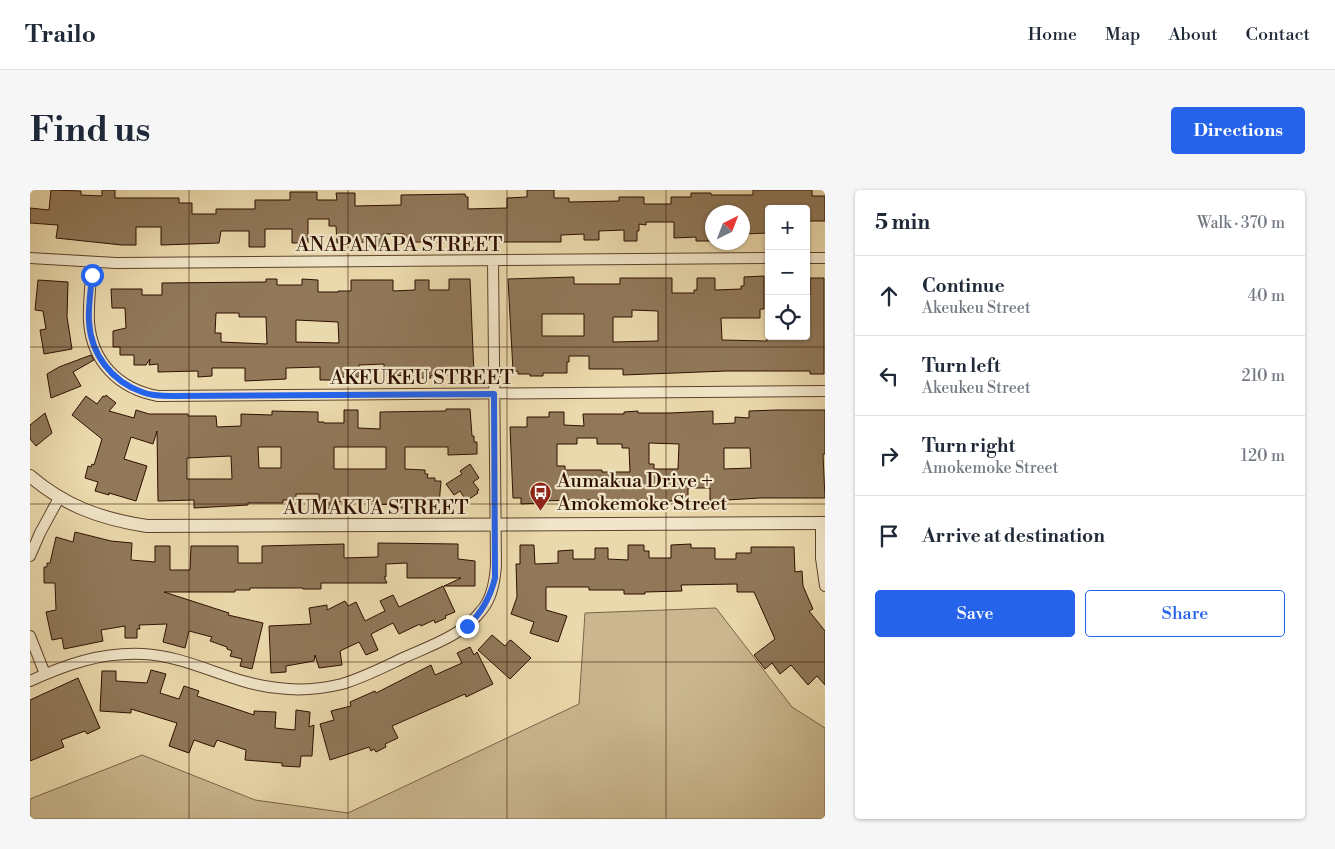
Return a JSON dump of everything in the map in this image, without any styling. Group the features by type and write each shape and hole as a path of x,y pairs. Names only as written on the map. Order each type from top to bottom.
{"street":[{"name":"ANAPANAPA STREET","path":"30,258 92,263 765,258"},
{"path":"810,258 825,258"},
{"path":"30,681 88,658 107,655 144,654 182,661 239,680 275,688 295,690 316,689 350,681 459,632 474,620 483,610 494,583 496,565 493,260"},
{"name":"AKEUKEU STREET","path":"92,263 89,321 96,350 110,372 130,387 143,393 172,396 825,391"},
{"name":"AUMAKUA STREET","path":"30,476 59,498 85,511 104,518 147,526 823,523"},
{"path":"30,556 59,498"},
{"path":"823,523 822,573 825,586"},
{"path":"30,636 45,674"}],"shaded area":[{"path":"716,608 792,707 825,728 825,819 30,819 30,799 142,755 255,800 348,813 579,704 585,613"}],"building":[{"path":"51,190 81,191 81,195 102,196 102,190 115,190 115,198 179,198 179,203 192,203 192,214 216,214 216,209 255,209 255,200 290,200 290,192 317,192 317,200 337,200 336,193 355,193 355,206 401,205 401,195 465,194 468,197 468,209 507,208 507,198 527,197 527,190 554,190 554,198 569,198 569,202 619,201 619,197 644,197 644,204 671,204 671,197 691,197 691,193 753,195 753,190 812,190 812,196 825,196 825,221 810,221 810,205 765,205 765,233 750,234 750,205 705,205 705,241 696,241 696,237 674,238 674,222 646,222 646,225 639,224 637,241 624,241 624,230 599,231 599,240 584,240 584,234 561,235 561,242 404,242 404,234 383,234 383,246 368,246 368,242 337,243 336,226 329,226 329,219 308,219 308,243 292,243 292,229 265,229 265,247 249,247 249,231 221,231 219,243 161,245 161,227 136,227 136,245 122,245 56,238 58,225 30,223 30,208 49,210"},
{"path":"764,276 764,309 760,309 760,318 721,318 722,340 810,340 810,278 824,278 824,374 810,374 810,371 726,371 623,375 623,369 589,369 589,356 569,356 567,373 543,373 543,376 530,376 530,374 518,374 518,371 513,371 508,279 574,277 574,284 620,284 620,278 672,278 672,293 694,293 694,290 697,290 697,278 715,278 715,290 741,289 741,286 744,286 744,277","holes":["632,310 658,311 658,341 613,342 613,317 632,317","542,314 584,314 584,336 542,336"]},
{"path":"266,279 277,279 277,285 302,285 302,279 318,280 318,292 338,292 351,291 351,280 393,280 393,291 415,290 415,280 429,280 429,290 449,290 449,279 470,279 474,375 437,375 430,376 431,378 416,378 416,375 384,376 384,364 359,365 359,377 333,377 333,380 320,380 320,367 286,368 286,379 245,381 245,368 212,368 212,376 198,377 198,371 158,372 158,364 149,365 150,359 146,365 134,365 134,355 120,355 120,347 113,347 113,331 126,328 125,308 112,308 111,289 142,289 142,295 162,295 162,283 266,282","holes":["216,313 239,313 239,317 266,317 267,344 221,342 221,333 215,333","296,320 338,322 339,343 296,342"]},
{"path":"38,280 68,282 67,317 72,349 44,354 40,330 46,329 43,311 35,310"},
{"path":"91,355 94,360 73,372 81,386 51,398 47,374 59,367"},
{"path":"106,395 116,403 109,411 134,418 136,410 149,414 216,416 217,427 241,426 241,414 272,415 272,411 318,412 318,422 344,423 344,410 358,410 358,428 380,429 380,412 470,409 472,436 474,436 474,442 477,442 477,454 448,455 448,447 405,447 405,469 425,470 425,474 428,474 427,478 435,478 435,481 441,481 439,505 426,504 426,501 405,501 403,508 391,508 391,504 376,505 376,501 334,502 334,509 319,509 319,494 296,494 296,500 283,500 283,503 248,503 248,505 194,508 194,500 158,501 157,431 153,444 131,437 124,459 147,466 136,501 95,491 98,482 85,478 88,466 94,465 102,439 72,415 86,396 97,404 103,396 105,397","holes":["258,447 281,447 281,468 259,468","334,447 386,447 386,469 334,469","231,456 232,479 187,479 187,458"]},
{"path":"825,410 825,454 823,454 825,498 760,498 710,501 710,488 688,488 688,501 634,501 634,503 622,503 622,500 573,500 521,504 521,498 513,498 510,427 527,427 527,417 549,417 549,412 564,412 564,425 584,426 583,414 624,414 624,412 638,411 638,413 670,413 713,411 713,424 735,423 735,417 749,418 749,411","holes":["577,438 597,438 597,444 622,444 622,448 629,448 630,472 565,470 565,466 557,466 557,444 577,444","649,443 679,444 678,469 654,469 654,464 649,464","724,448 750,448 751,468 724,469"]},
{"path":"45,413 52,433 36,446 30,439 30,425"},
{"path":"470,464 479,478 473,482 479,490 477,491 478,493 468,500 467,498 465,499 460,491 454,495 446,484 462,474 460,471"},
{"path":"75,532 111,541 132,543 131,560 155,562 155,546 170,546 170,570 190,570 191,546 238,546 238,563 262,563 262,546 344,544 344,558 378,557 378,543 458,544 458,559 475,561 475,586 444,586 461,578 407,578 407,563 386,564 386,577 384,577 387,583 321,583 321,589 250,588 250,590 235,590 235,592 164,592 229,613 228,615 263,623 252,669 240,666 242,659 230,656 232,651 227,649 227,647 210,641 212,637 189,631 185,648 163,642 167,624 139,625 140,629 137,629 137,638 125,638 125,626 101,630 103,641 64,649 62,638 52,640 46,612 56,610 55,583 44,583 44,567 47,567 47,563 50,563 56,537 73,542"},
{"path":"691,544 691,548 715,548 715,559 736,559 736,553 751,553 751,547 794,547 795,572 802,571 803,586 813,609 809,611 825,631 825,685 817,676 808,685 791,665 780,674 772,663 765,669 754,655 775,639 754,592 737,592 737,584 681,585 682,591 645,592 645,594 624,594 624,590 589,590 589,587 546,587 546,610 567,616 558,642 530,633 534,622 511,614 517,597 516,564 520,564 520,545 534,545 535,564 558,563 558,551 573,550 573,559 595,559 595,548 608,548 608,559 628,560 628,545 644,545 644,551 649,551 649,558 671,558 671,545"},
{"path":"443,586 455,612 445,616 446,618 435,623 434,620 421,626 420,624 399,634 393,623 371,634 378,650 366,655 359,642 340,651 342,665 319,668 315,655 314,661 286,666 286,672 271,673 269,626 311,624 309,608 327,605 327,610 345,601 348,606 356,602 365,621 385,611 380,601 393,595 399,607"},
{"path":"492,635 505,646 510,640 512,641 531,658 510,679 478,650"},
{"path":"470,647 474,655 477,652 493,684 466,697 465,694 392,726 398,738 385,744 386,747 376,752 374,749 371,751 369,747 330,760 320,724 334,720 331,711 351,706 350,702 375,691 376,693 431,665 435,675 462,663 457,653"},
{"path":"151,670 166,674 160,693 179,699 184,686 199,691 197,696 254,715 254,711 276,712 275,728 295,730 296,710 310,712 309,727 314,725 312,756 301,756 300,767 282,766 282,763 245,760 246,750 217,740 214,747 194,740 189,753 169,746 177,723 131,709 131,713 100,711 102,671 116,671 116,681 147,683"},
{"path":"78,678 100,728 87,734 85,731 61,740 64,747 30,761 30,700"}],"place":[{"name":"Aumakua Drive + Amokemoke Street","path":"541,511"}],"route":[{"path":"92,275 89,321 91,337 96,350 110,372 130,387 143,393 158,396 494,394 495,578 483,610 467,626"}]}
